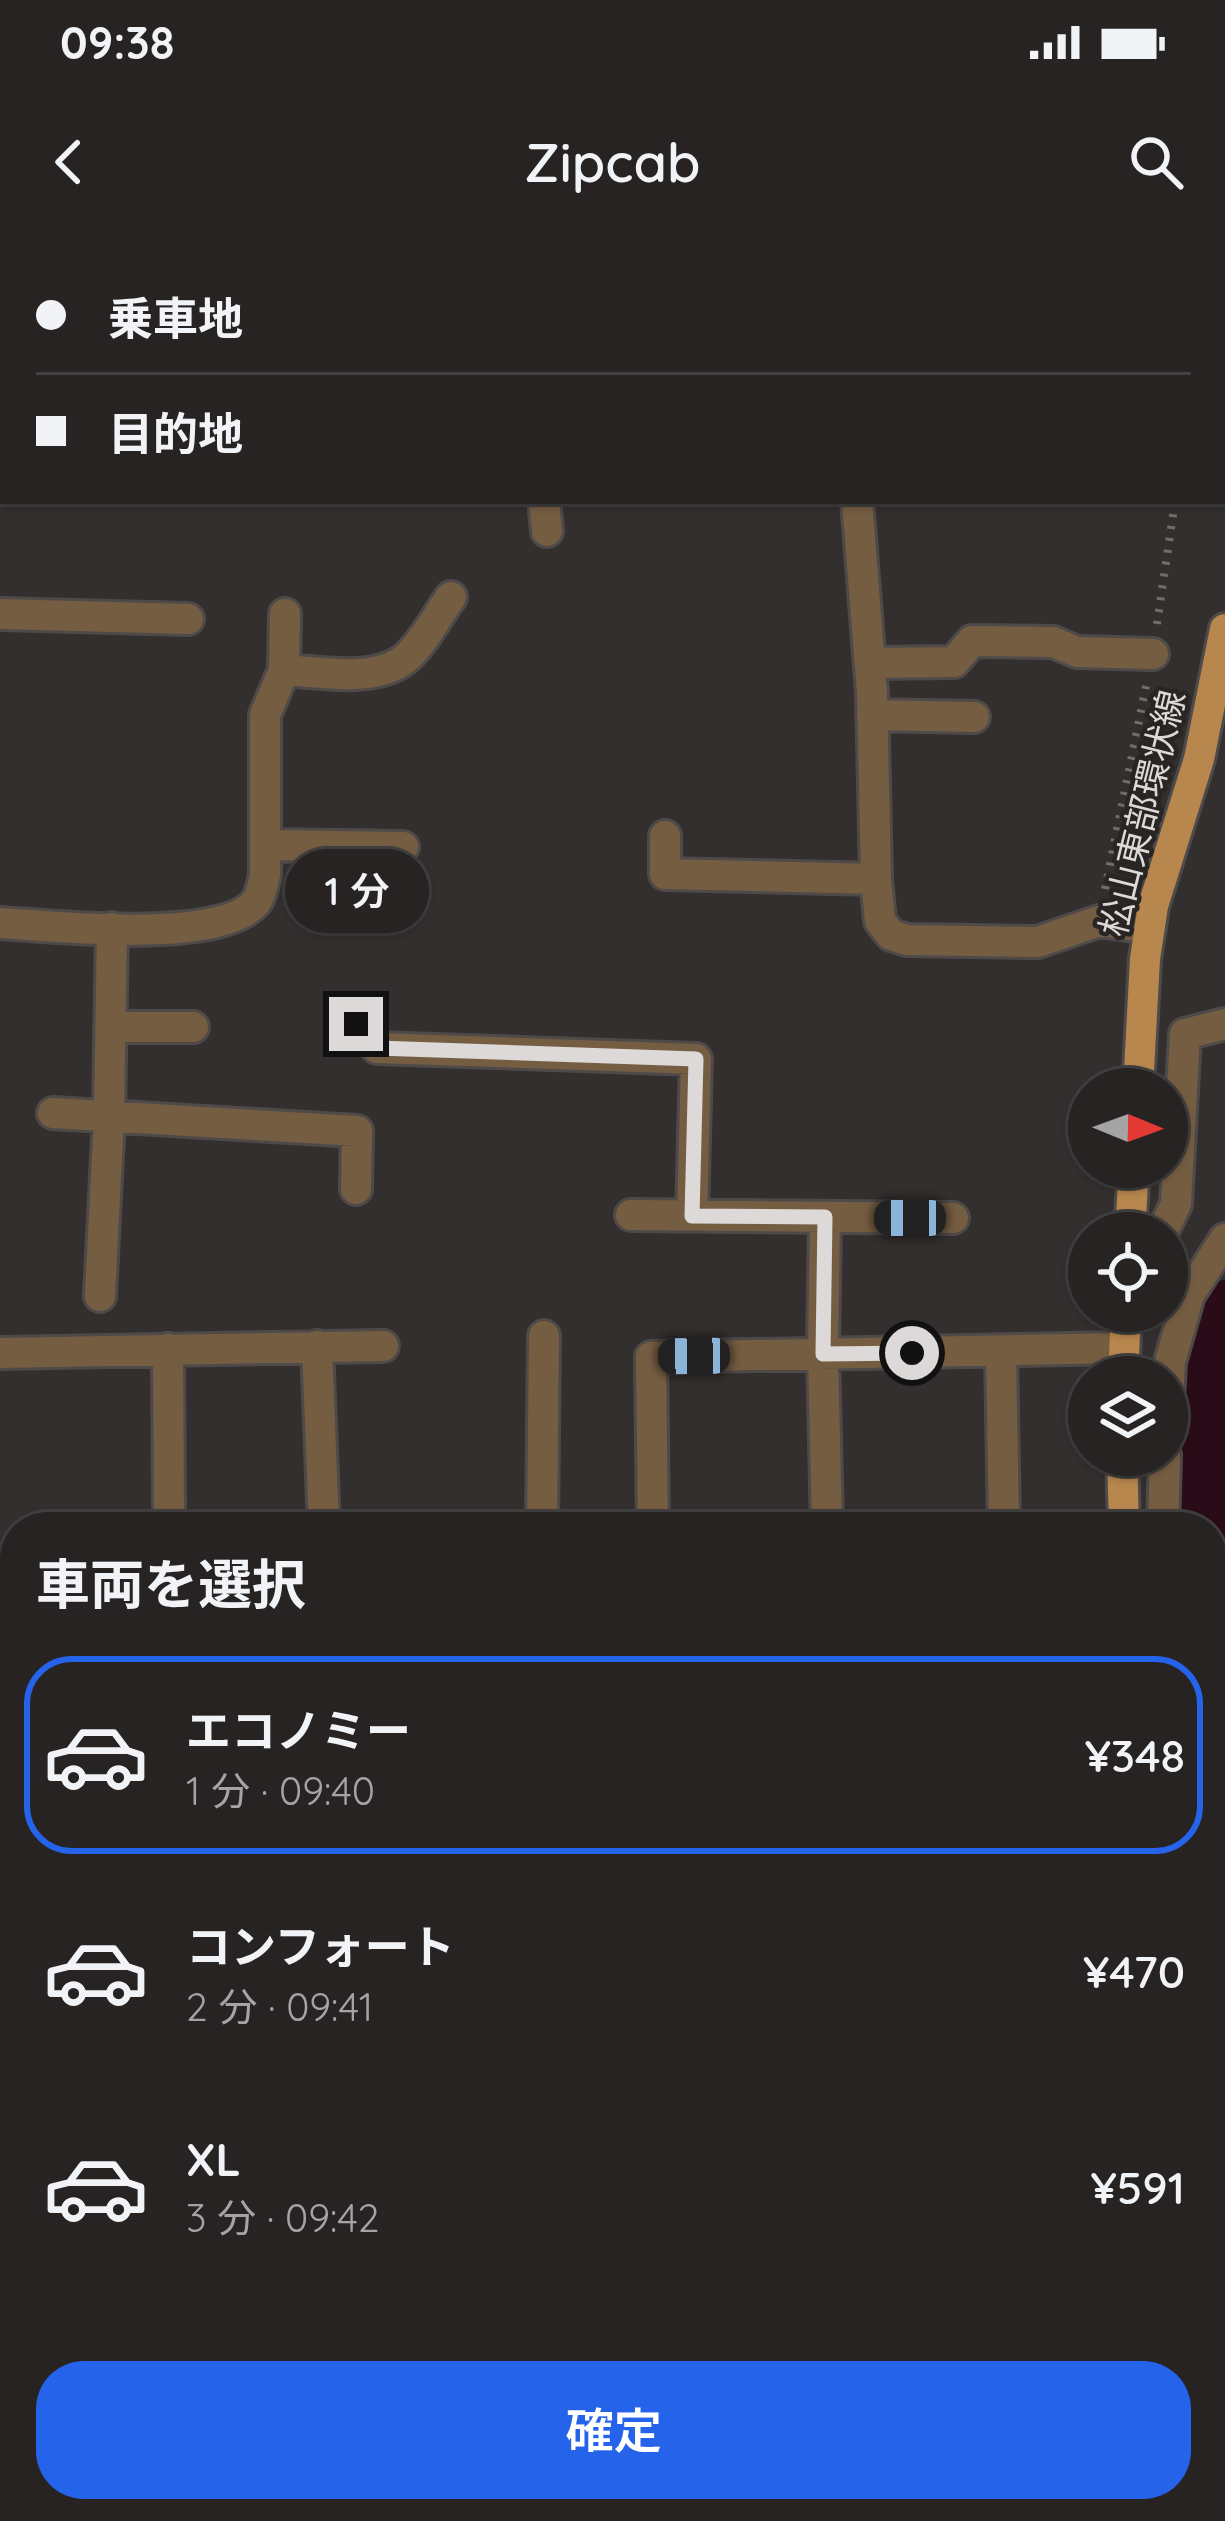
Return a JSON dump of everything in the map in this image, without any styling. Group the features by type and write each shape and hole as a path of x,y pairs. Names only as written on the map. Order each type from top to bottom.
{"main road":[{"name":"松山東部環状線","path":"1139,1068 1150,928 1198,759 1225,629"},
{"path":"1122,1476 1123,1512"}],"street":[{"path":"857,504 870,663 880,921 890,935 907,940 1038,942 1099,921 1150,928"},
{"path":"284,670 385,670 408,657 451,597"},
{"path":"0,614 188,620"},
{"path":"0,923 185,928 233,918 258,901 265,875 265,715 284,670 285,614"},
{"path":"870,663 954,662 972,641 1054,642 1077,652 1153,654"},
{"path":"872,716 974,717"},
{"path":"665,836 665,874 876,879"},
{"path":"265,845 403,847"},
{"path":"100,1296 112,928"},
{"path":"356,1024 377,1048 696,1059 692,1216"},
{"path":"1172,1212 1185,1034 1225,1024"},
{"path":"110,1027 193,1027"},
{"path":"53,1113 357,1131 356,1189"},
{"path":"631,1215 953,1218"},
{"path":"825,1217 827,1512"},
{"path":"1172,1356 1189,1294 1225,1239"},
{"path":"542,1512 544,1336"},
{"path":"317,1346 323,1512"},
{"path":"0,1353 382,1346"},
{"path":"168,1349 170,1512"},
{"path":"1001,1352 1004,1512"},
{"path":"653,1512 651,1357 1001,1352 1068,1357"},
{"path":"1163,1512 1164,1476"}],"path":[{"path":"1099,921 1153,654 1174,504"}],"waterway":[{"path":"1199,1512 1198,1429 1225,1316"}],"route":[{"path":"356,1024 377,1048 696,1059 692,1216 825,1217 823,1354 912,1353"}]}
